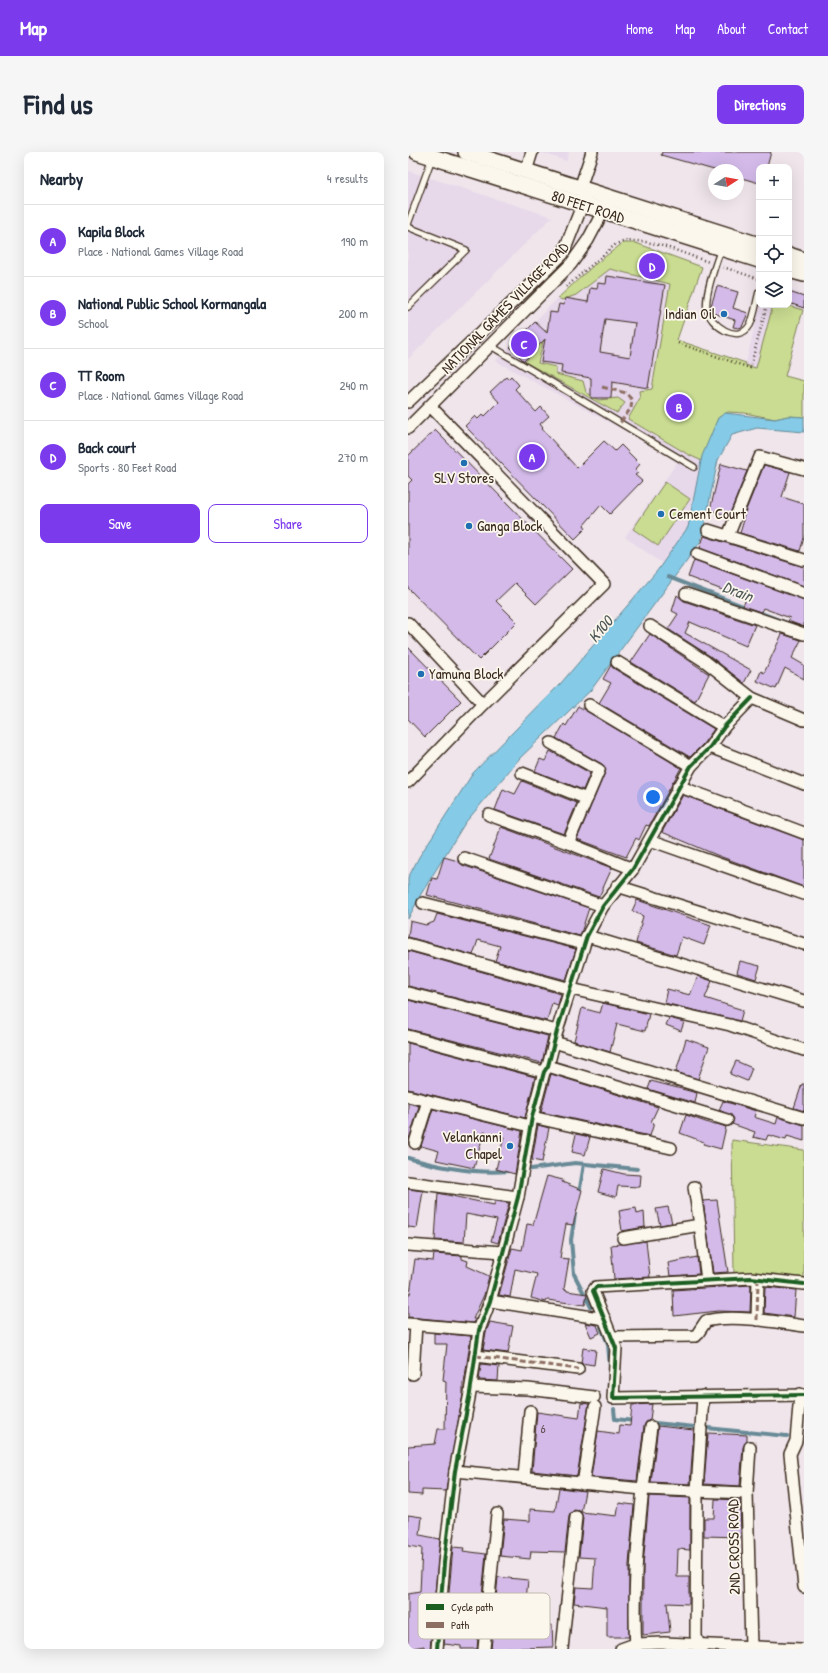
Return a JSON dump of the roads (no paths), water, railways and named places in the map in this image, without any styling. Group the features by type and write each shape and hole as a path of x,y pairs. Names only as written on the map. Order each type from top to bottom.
{"main road":[{"name":"80 FEET ROAD","path":"417,152 433,154 583,206 720,249 753,251"},
{"name":"80 FEET ROAD","path":"466,152 584,189 753,251"},
{"path":"792,256 804,260"},
{"path":"792,271 804,274"}],"street":[{"path":"526,171 532,152"},
{"name":"NATIONAL GAMES VILLAGE ROAD","path":"408,402 563,254 583,206 584,189 592,152"},
{"name":"NATIONAL GAMES VILLAGE ROAD","path":"408,428 571,264 588,240 610,198"},
{"path":"408,782 483,704 604,584 430,406"},
{"path":"728,536 760,457 804,469"},
{"path":"708,530 804,560"},
{"path":"697,554 804,593"},
{"path":"686,594 804,634"},
{"path":"408,623 483,704"},
{"path":"650,626 706,662 752,698 804,720"},
{"path":"617,662 724,727"},
{"path":"442,1593 455,1471 480,1330 490,1301 518,1197 531,1122 585,940 603,906 617,886 633,869 678,786 691,766 710,747 724,727 752,698"},
{"path":"588,705 691,766"},
{"path":"551,743 599,770 568,843"},
{"path":"710,747 804,784"},
{"path":"522,773 587,799"},
{"path":"678,786 804,833"},
{"path":"490,815 568,843 633,869"},
{"path":"650,840 804,894"},
{"path":"464,858 603,906"},
{"path":"617,886 804,944"},
{"path":"423,903 585,940 804,1001"},
{"path":"408,944 571,989 730,1025 804,1050"},
{"path":"408,993 557,1031"},
{"path":"408,1036 546,1069 727,1120"},
{"path":"554,1042 804,1118"},
{"path":"408,1096 531,1122 670,1148"},
{"path":"415,1143 428,1101"},
{"path":"408,1182 518,1197"},
{"path":"694,1187 707,1280"},
{"path":"623,1238 700,1225"},
{"path":"408,1245 503,1252"},
{"path":"757,1320 758,1279"},
{"path":"583,1484 602,1400 616,1348 593,1291 596,1287 707,1280 758,1279 804,1284"},
{"path":"490,1301 605,1319"},
{"path":"612,1337 696,1336 706,1321 715,1319 757,1320 804,1326"},
{"path":"413,1374 412,1324 480,1330"},
{"path":"476,1356 578,1369"},
{"path":"471,1387 528,1389 602,1400 802,1394 796,1441 790,1454 803,1564 804,1587"},
{"path":"700,1647 696,1636 697,1491 703,1396"},
{"path":"524,1477 530,1411"},
{"path":"636,1647 637,1574 643,1489 651,1427"},
{"name":"2ND CROSS ROAD","path":"750,1447 747,1493 751,1647"},
{"path":"455,1471 643,1489 747,1493"},
{"path":"489,1593 497,1514"},
{"path":"562,1649 576,1517"},
{"path":"437,1649 438,1639"},
{"path":"484,1649 485,1639"},
{"path":"621,1649 664,1642 700,1647 801,1649"}],"lane":[{"path":"408,224 433,154"},
{"path":"408,227 466,250 408,307"},
{"path":"720,249 715,264 706,308 710,319 718,327 732,333 743,332 749,325 756,302"},
{"path":"491,346 694,467"}],"water":[{"name":"K100","path":"725,413 775,419 788,416 804,417 804,432 757,428 732,435 718,460 701,541 591,690 520,758 465,823 421,894 408,919 408,878 419,857 473,773 561,683 657,571 688,527 702,456 718,418"}],"waterway":[{"name":"Drain","path":"668,577 787,623"},
{"path":"408,1158 433,1165 471,1171 509,1171"},
{"path":"524,1170 575,1163 637,1169"},
{"path":"579,1194 584,1164"},
{"path":"575,1214 571,1240 574,1274 591,1307"},
{"path":"601,1327 608,1344 610,1367"},
{"path":"614,1409 615,1419 695,1427"},
{"path":"707,1428 787,1436"}],"place":[{"name":"Back court","path":"652,266"},
{"name":"Indian Oil","path":"724,314"},
{"name":"TT Room","path":"524,344"},
{"name":"National Public School Kormangala","path":"679,407"},
{"name":"Kapila Block","path":"532,457"},
{"name":"SLV Stores","path":"464,463"},
{"name":"Cement Court","path":"661,514"},
{"name":"Ganga Block","path":"469,526"},
{"name":"Yamuna Block","path":"421,674"},
{"name":"Velankanni Chapel","path":"510,1146"}]}
